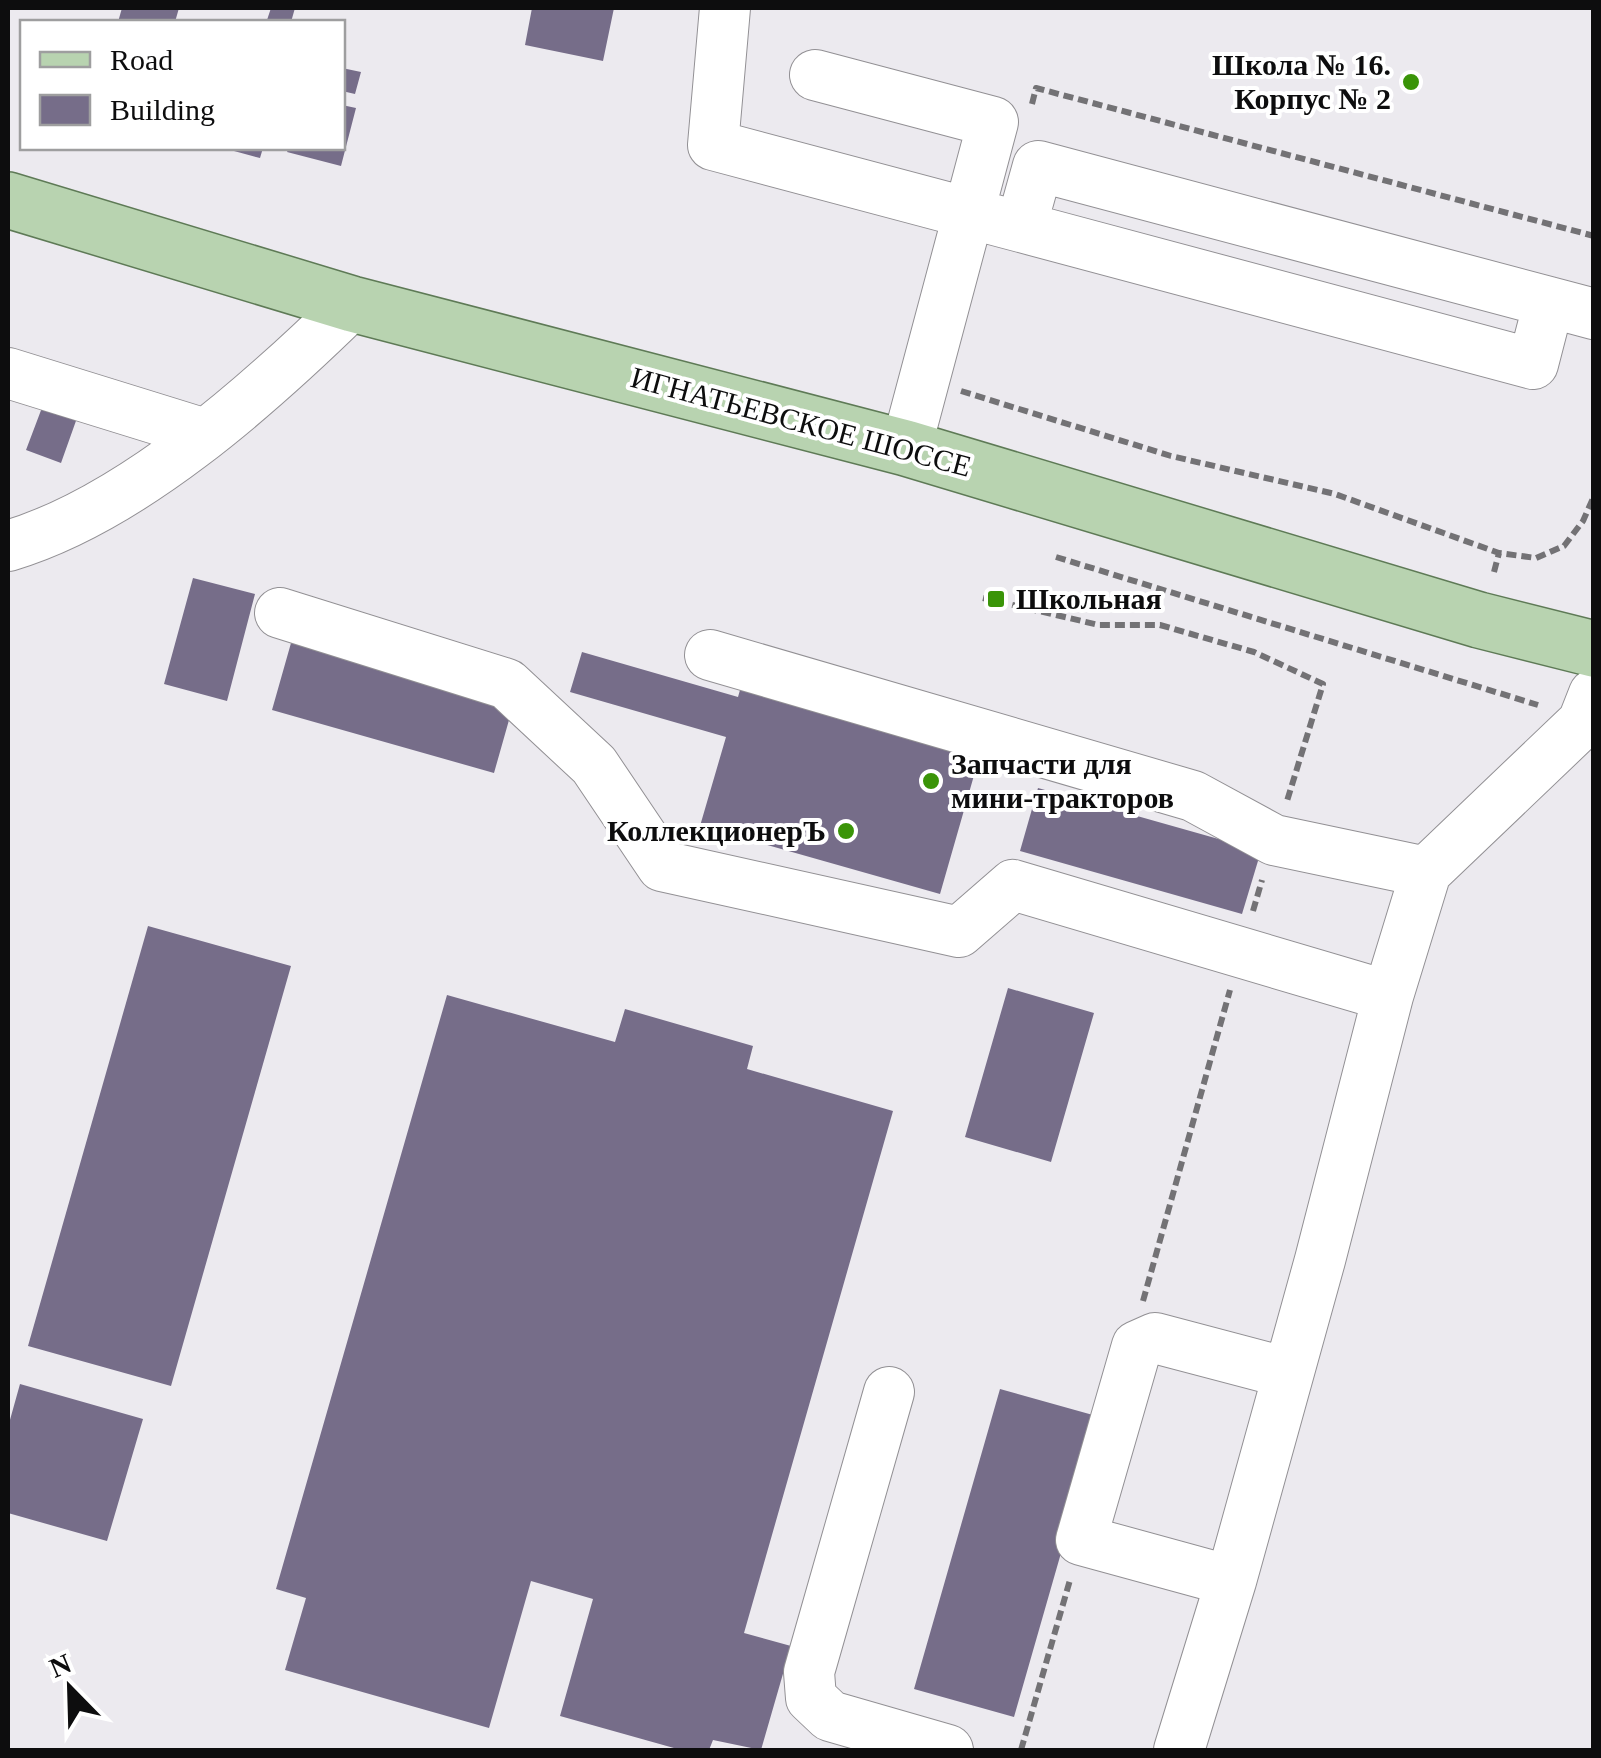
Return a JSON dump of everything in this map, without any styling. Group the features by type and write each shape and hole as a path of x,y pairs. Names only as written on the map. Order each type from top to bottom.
{"main road":[{"name":"ИГНАТЬЕВСКОЕ ШОССЕ","path":"8,200 352,304 906,448 1479,620 1594,649"}],"street":[{"path":"725,8 713,144 1021,227 1038,166 1571,308"},
{"path":"815,75 993,122 906,448"},
{"path":"8,546 108,502 280,374 352,304"},
{"path":"8,373 204,434"},
{"path":"280,613 507,684 594,765 662,866 959,932 1014,885 1388,996"},
{"path":"710,656 1193,796 1274,840 1426,872"},
{"path":"1179,1750 1231,1581 1388,996 1426,872 1588,708"},
{"path":"1231,1581 1081,1540 1136,1346 1155,1338 1288,1373"},
{"path":"888,1392 809,1672 812,1698 830,1716 948,1750"}],"path":[{"path":"924,380 1172,456 1335,494 1499,554 1536,558 1564,546 1594,496"},
{"path":"1494,572 1499,554"},
{"path":"1056,556 1461,681 1588,708"},
{"path":"983,598 1099,625 1160,625 1254,652 1324,684 1240,954 1139,1313 1136,1346"},
{"path":"1461,681 1466,663"},
{"path":"1021,1750 1081,1540"}],"building":[{"path":"122,8 179,8 176,20 119,20"},
{"path":"271,8 295,8 292,20 267,20"},
{"path":"532,8 614,8 603,61 525,45"},
{"path":"345,69 361,72 355,94 345,92"},
{"path":"345,106 356,108 341,166 287,152 345,150"},
{"path":"230,150 262,150 260,158"},
{"path":"43,405 77,418 61,463 26,450"},
{"path":"193,578 255,594 227,701 164,684"},
{"path":"291,643 513,706 494,773 272,710"},
{"path":"582,652 738,697 742,683 981,751 940,894 700,826 726,737 570,692"},
{"path":"1038,788 1261,851 1242,914 1020,851"},
{"path":"148,926 291,966 171,1386 28,1346"},
{"path":"1008,988 1094,1013 1051,1162 965,1137"},
{"path":"447,995 615,1042 625,1009 753,1046 747,1069 893,1111 744,1633 791,1646 761,1750 713,1740 709,1750 681,1750 560,1716 593,1599 531,1581 489,1728 285,1670 306,1598 276,1589"},
{"path":"20,1384 143,1419 107,1541 8,1513 8,1427"},
{"path":"1000,1389 1100,1417 1014,1717 914,1689"}],"place":[{"name":"Школа № 16. Корпус № 2","path":"1411,82"},
{"name":"Школьная","path":"996,599"},
{"name":"Запчасти для мини-тракторов","path":"931,781"},
{"name":"КоллекционерЪ","path":"846,831"}]}
